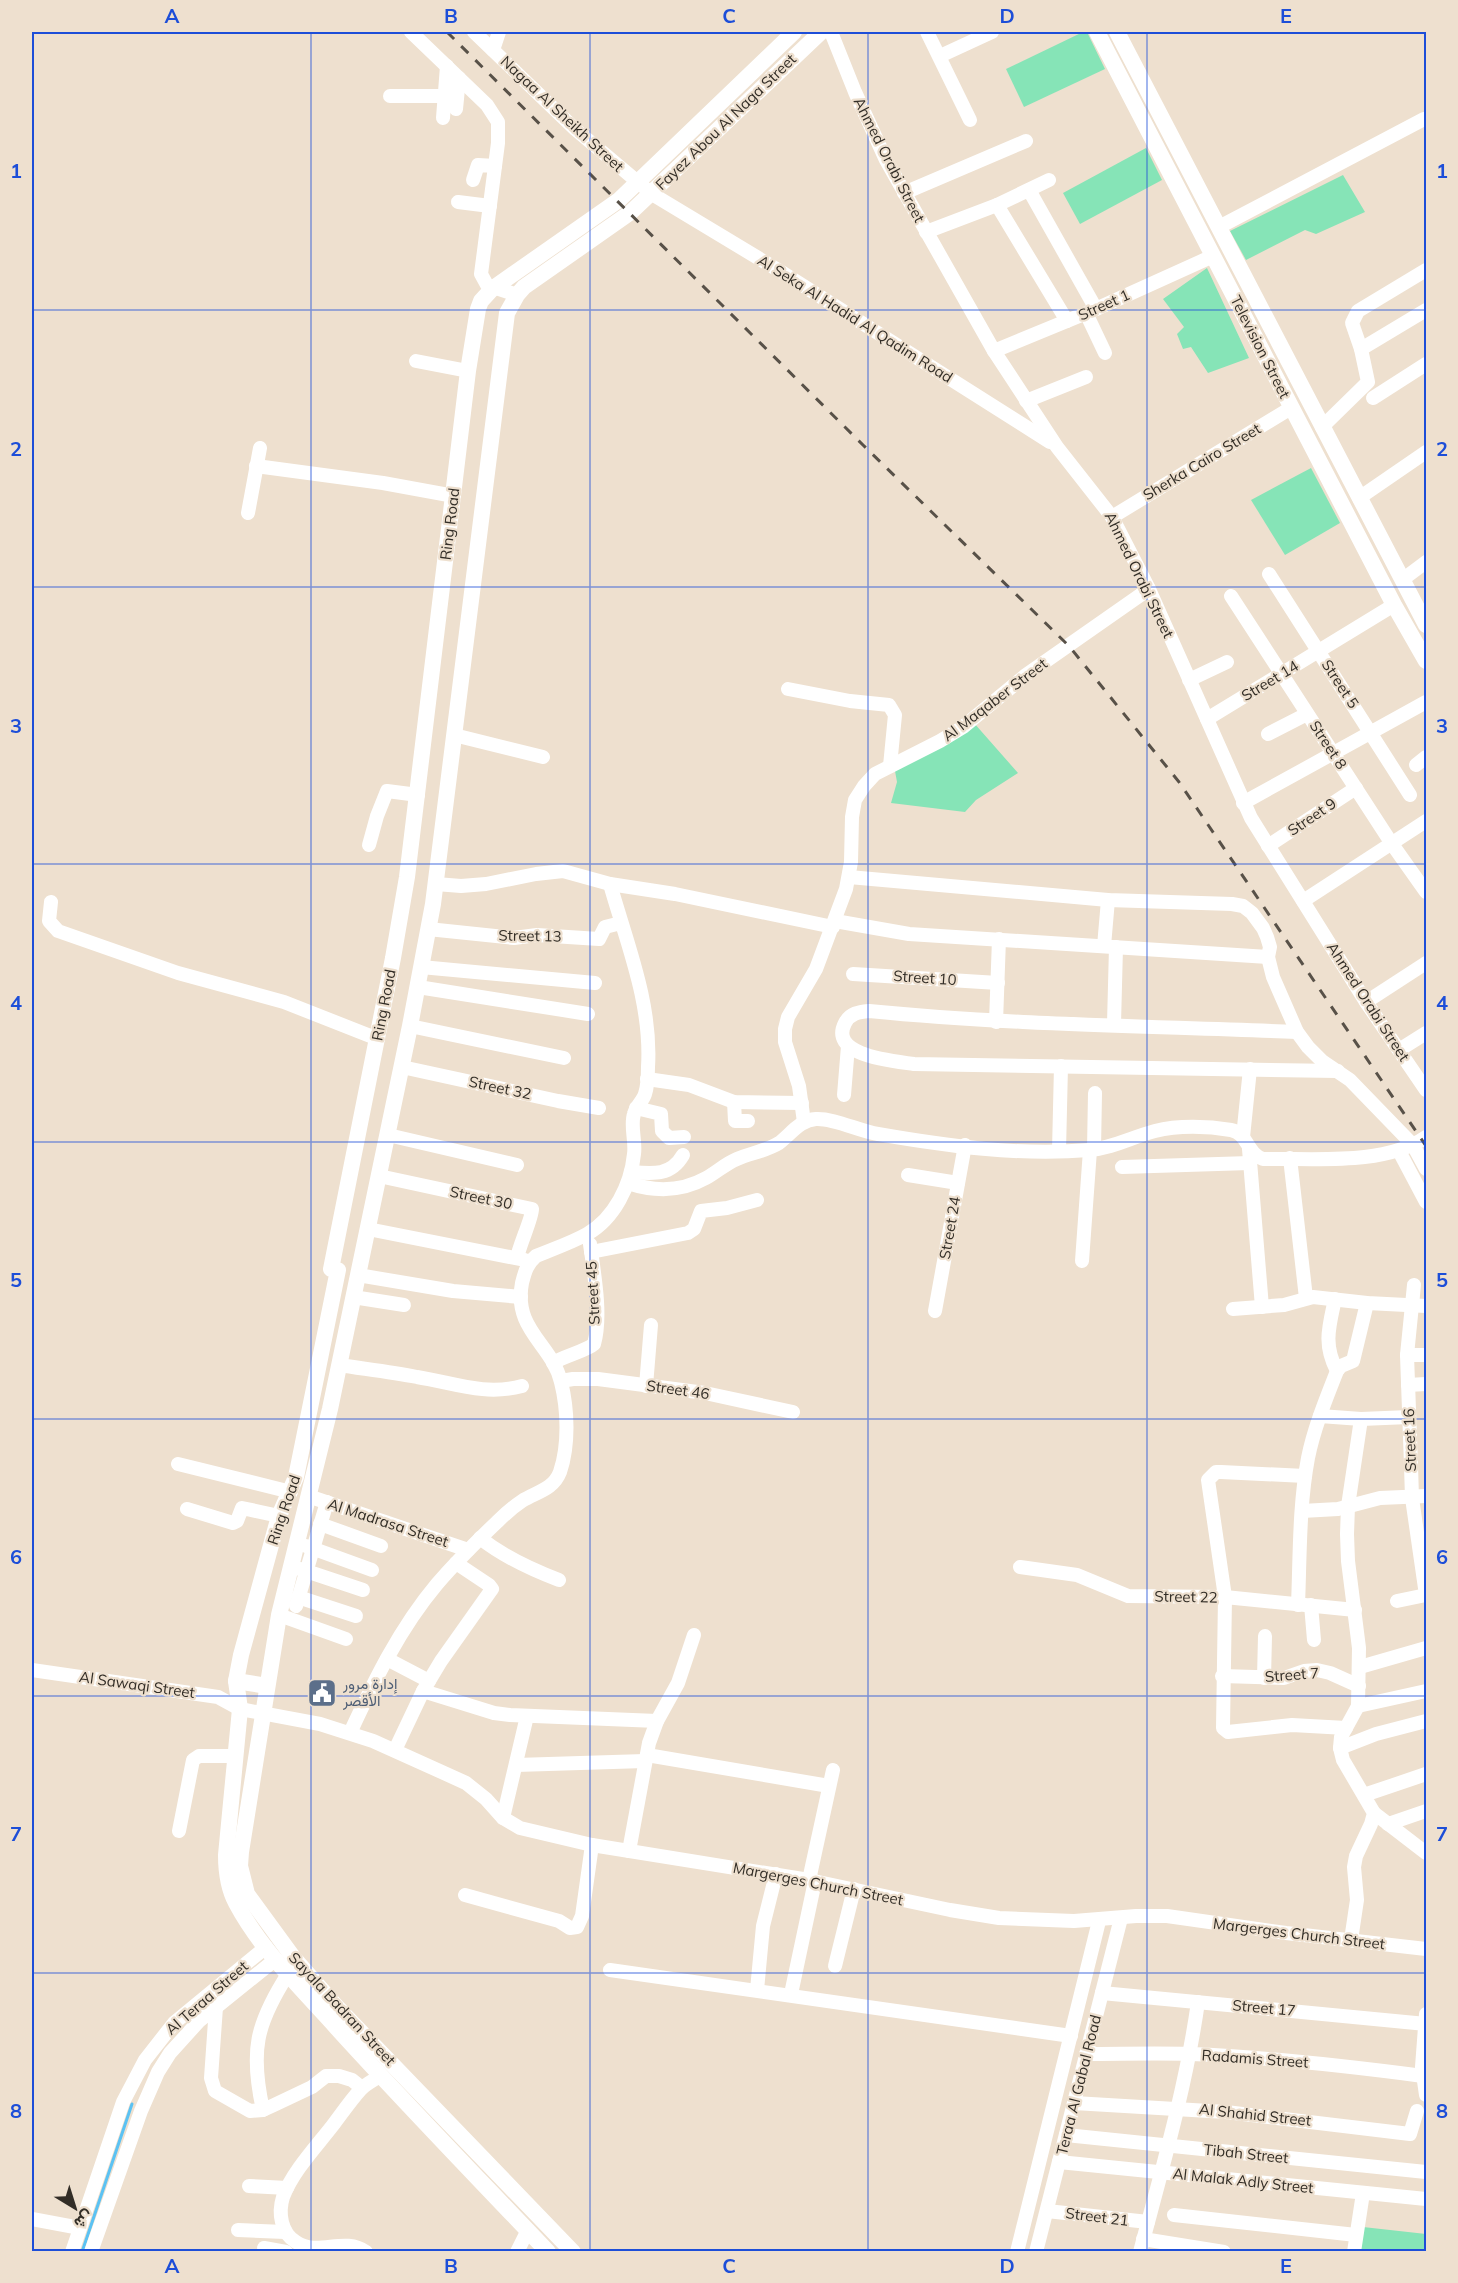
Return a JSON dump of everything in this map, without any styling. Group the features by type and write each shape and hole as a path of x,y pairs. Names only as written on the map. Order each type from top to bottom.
{"main road":[{"name":"Fayez Abou Al Naga Street","path":"625,206 637,183 794,32"},
{"name":"Fayez Abou Al Naga Street","path":"625,206 652,194 821,32"},
{"name":"Television Street","path":"1096,32 1394,605 1421,639 1426,661"},
{"name":"Television Street","path":"1118,32 1426,625"},
{"name":"Ring Road","path":"240,1709 237,1681 247,1631 279,1516 296,1477 338,1270 331,1269 378,1039 407,877 468,371 478,309 481,301 492,289 625,206"},
{"name":"Ring Road","path":"263,1712 289,1566 339,1365 411,1026 436,884 507,313 517,295 532,281 625,206"},
{"path":"431,689 459,693"},
{"path":"362,1121 388,1131"},
{"path":"237,1681 267,1686"},
{"name":"Sayala Badran Street","path":"240,1709 226,1855 226,1870 235,1900 288,1974 380,2076 548,2252"},
{"name":"Sayala Badran Street","path":"263,1712 241,1852 241,1873 246,1894 273,1932 314,1982 567,2249"}],"street":[{"path":"411,32 487,105 498,122 499,133 481,274 483,280 492,289 517,295"},
{"name":"Nagaa Al Sheikh Street","path":"474,32 574,129 652,194"},
{"path":"493,50 499,32"},
{"name":"Ahmed Orabi Street","path":"831,32 870,126 904,193 994,351 1057,447 1112,517 1149,590 1244,803 1268,846 1366,1002 1426,1090"},
{"path":"927,32 970,120"},
{"path":"940,57 992,32"},
{"path":"443,118 447,66"},
{"path":"456,109 459,78"},
{"path":"390,96 445,96"},
{"path":"1219,227 1424,119"},
{"path":"904,193 1026,141"},
{"path":"473,180 478,165 495,166"},
{"path":"926,232 997,205 1049,180"},
{"path":"1029,190 1091,311 1105,353"},
{"name":"Al Seka Al Hadid Al Qadim Road","path":"652,194 783,273 1057,447"},
{"path":"458,202 490,206"},
{"path":"997,205 1066,321"},
{"name":"Street 1","path":"994,351 1091,311 1213,256"},
{"path":"1322,427 1368,382 1361,349 1353,332 1352,323 1358,312 1426,270"},
{"path":"1361,349 1426,310"},
{"path":"416,361 468,371"},
{"path":"1373,398 1426,364"},
{"path":"1026,401 1086,376"},
{"name":"Sherka Cairo Street","path":"1112,517 1291,408"},
{"path":"248,513 260,448"},
{"path":"1359,498 1426,452"},
{"path":"256,466 376,482 454,496"},
{"path":"1402,580 1426,562"},
{"name":"Street 5","path":"1269,574 1410,795"},
{"name":"Al Maqaber Street","path":"804,1122 799,1086 785,1042 785,1029 788,1017 806,988 834,924 849,877 855,801 864,786 875,774 963,727 1026,675 1149,590"},
{"name":"Street 8","path":"1231,596 1392,844 1425,886"},
{"name":"Street 14","path":"1207,719 1394,605"},
{"path":"1189,680 1227,662"},
{"path":"788,689 850,701 889,705 895,715 890,766"},
{"path":"1244,803 1426,702"},
{"path":"1268,734 1307,714"},
{"path":"454,735 543,757"},
{"name":"Street 9","path":"1268,846 1356,788"},
{"path":"369,845 385,793 389,790 418,795"},
{"path":"1303,901 1426,821"},
{"path":"436,884 461,886 486,884 563,871 610,884 834,924 909,933 1268,957"},
{"path":"849,877 1108,900 1243,906 1252,913 1268,937 1270,947 1268,957 1273,977 1297,1032 1315,1054 1338,1071 1413,1145 1426,1169"},
{"path":"368,1229 523,1259 536,1256 588,1233 611,1212 630,1177 635,1153 633,1121 636,1108 645,1094 649,1051 646,1016 610,884"},
{"path":"1108,900 1114,1024"},
{"path":"51,902 49,921 58,931 172,971 284,1002 378,1039"},
{"name":"Street 13","path":"428,929 514,938 537,934 599,939 604,927 621,923"},
{"path":"996,1022 999,939"},
{"path":"1366,1002 1426,963"},
{"path":"421,968 595,983"},
{"name":"Street 10","path":"853,974 998,983"},
{"path":"418,987 588,1014"},
{"path":"1297,1032 1114,1024 996,1022 860,1012 852,1014 842,1030 843,1040 848,1046 862,1053 914,1064 1338,1071"},
{"path":"411,1026 564,1058"},
{"path":"1399,1050 1426,1033"},
{"path":"844,1095 848,1046"},
{"path":"1059,1151 1061,1065"},
{"name":"Street 32","path":"402,1067 599,1108"},
{"path":"1250,1069 1246,1143 1250,1163 1262,1307"},
{"path":"647,1079 689,1086 734,1102 802,1103"},
{"path":"1083,1261 1095,1093"},
{"path":"734,1102 735,1121 748,1121"},
{"path":"636,1108 661,1114 662,1131 669,1138 684,1137"},
{"path":"630,1177 644,1188 677,1189 693,1185 737,1159 767,1149 804,1122 816,1119 830,1120 879,1134 1028,1152 1092,1149 1124,1143 1157,1130 1176,1127 1231,1130 1246,1143 1252,1154 1263,1159 1358,1157 1399,1151 1426,1137"},
{"path":"388,1131 517,1165"},
{"name":"Street 24","path":"935,1311 965,1146"},
{"path":"1399,1151 1426,1202"},
{"path":"630,1177 666,1172 674,1168 683,1155"},
{"path":"1290,1158 1306,1298"},
{"path":"1122,1167 1250,1163"},
{"path":"908,1175 958,1183"},
{"name":"Street 30","path":"379,1176 532,1209 533,1216 521,1240 523,1259"},
{"path":"591,1252 688,1233 694,1229 701,1211 727,1208 757,1200"},
{"name":"Street 45","path":"553,1363 573,1352 590,1348 594,1344 597,1319 588,1233"},
{"path":"350,1733 372,1685 418,1609 480,1538 511,1509 554,1483 559,1473 565,1451 566,1427 561,1382 553,1363 531,1333 525,1319 522,1297 523,1259"},
{"path":"358,1275 453,1291 522,1297"},
{"name":"Street 16","path":"1414,1285 1407,1355 1409,1417 1419,1497 1426,1595"},
{"path":"353,1297 404,1305"},
{"path":"1233,1309 1284,1305 1306,1298 1426,1306"},
{"path":"1335,1299 1327,1342 1330,1357 1337,1371"},
{"path":"1314,1640 1305,1605 1302,1510 1305,1476 1320,1416 1337,1371 1341,1366 1353,1361 1367,1303"},
{"path":"645,1386 651,1325"},
{"path":"1407,1355 1426,1355"},
{"path":"339,1365 417,1377 483,1391 522,1386"},
{"name":"Street 46","path":"561,1382 586,1378 705,1393 794,1412"},
{"path":"1408,1385 1426,1384"},
{"path":"1320,1416 1361,1419 1409,1417"},
{"path":"1361,1419 1348,1506 1348,1561 1360,1667 1358,1706 1346,1728 1340,1748 1342,1760 1374,1812 1426,1853"},
{"path":"178,1464 291,1492"},
{"path":"1305,1476 1221,1472 1211,1475 1208,1485 1225,1597 1223,1728 1226,1732 1292,1725 1346,1728"},
{"name":"Al Madrasa Street","path":"308,1496 468,1550"},
{"path":"1302,1510 1348,1506 1380,1498 1419,1497"},
{"path":"327,1502 297,1602 356,1616"},
{"path":"187,1509 233,1523 237,1521 240,1510 244,1508 279,1516"},
{"path":"320,1524 381,1546"},
{"path":"480,1538 517,1563 559,1580"},
{"path":"295,1542 372,1570"},
{"path":"395,1750 426,1686 453,1642 492,1589 456,1563"},
{"path":"289,1566 363,1590"},
{"name":"Street 22","path":"1020,1567 1077,1575 1128,1596 1225,1597 1355,1610"},
{"path":"1397,1600 1426,1595"},
{"path":"279,1615 346,1639"},
{"path":"629,1851 646,1758 657,1722 678,1683 694,1635"},
{"path":"1264,1678 1265,1636"},
{"path":"1360,1667 1426,1648"},
{"path":"387,1659 426,1686 494,1713 657,1722"},
{"name":"Al Sawaqi Street","path":"32,1670 218,1697 240,1709"},
{"name":"Street 7","path":"1222,1676 1284,1678 1304,1671 1317,1670 1330,1673 1359,1686"},
{"path":"1358,1706 1426,1690"},
{"name":"Margerges Church Street","path":"240,1709 263,1712 350,1733 395,1750 466,1784 486,1799 503,1818 520,1828 592,1845 812,1880 982,1915 1032,1920 1099,1921 1152,1915 1167,1916 1426,1949"},
{"path":"503,1818 527,1716"},
{"path":"1340,1748 1376,1734 1426,1721"},
{"path":"179,1831 193,1760 199,1756 236,1756"},
{"path":"516,1765 646,1758 830,1786"},
{"path":"791,1994 833,1770"},
{"path":"1364,1795 1426,1774"},
{"path":"1388,1824 1426,1811"},
{"path":"1351,1940 1357,1900 1354,1867 1356,1856 1374,1812"},
{"path":"465,1894 560,1921 570,1928 576,1927 582,1916 592,1845"},
{"path":"757,1990 763,1926 776,1874"},
{"path":"835,1966 854,1889"},
{"name":"Teraa Al Gabal Road","path":"1036,2252 1121,1918"},
{"name":"Teraa Al Gabal Road","path":"1017,2252 1099,1921"},
{"name":"Al Teraa Street","path":"92,2252 148,2091 170,2053 184,2036 271,1953"},
{"name":"Al Teraa Street","path":"72,2252 123,2102 145,2060 174,2024 271,1953"},
{"path":"610,1970 791,1994 1071,2036"},
{"path":"263,2110 258,2084 258,2043 269,2004 288,1974"},
{"name":"Street 17","path":"1102,1993 1426,2019"},
{"path":"1198,2002 1191,2054 1142,2245 1224,2252"},
{"path":"216,2007 210,2064 215,2091 250,2111 263,2110 312,2087 326,2076 345,2078 362,2088"},
{"path":"1426,2019 1422,2062 1426,2095"},
{"name":"Radamis Street","path":"1086,2054 1191,2054 1307,2062 1423,2076"},
{"path":"366,2252 356,2245 301,2249 285,2232 280,2210 288,2188 301,2166 362,2088 380,2076"},
{"name":"Al Shahid Street","path":"1074,2103 1275,2116 1410,2134 1417,2111"},
{"name":"Tibah Street","path":"1066,2135 1426,2172"},
{"name":"Al Malak Adly Street","path":"1059,2162 1426,2199"},
{"path":"249,2186 288,2188"},
{"path":"1354,2252 1363,2193"},
{"name":"Street 21","path":"1031,2199 1048,2207 1148,2222"},
{"path":"1174,2215 1356,2235"},
{"path":"32,2219 80,2228"},
{"path":"238,2230 285,2232"},
{"path":"517,2252 528,2230"},
{"path":"264,2248 286,2252"}],"green space":[{"path":"1087,32 1105,69 1024,107 1006,69"},
{"path":"1146,148 1162,180 1080,224 1063,193"},
{"path":"1343,175 1365,212 1316,234 1305,230 1246,260 1230,231"},
{"path":"1207,268 1249,358 1208,373 1191,347 1183,349 1177,334 1184,327 1163,299"},
{"path":"1311,468 1340,523 1285,555 1251,500"},
{"path":"974,723 1018,773 976,800 965,812 891,803 897,782 895,771"},
{"path":"1363,2227 1426,2234 1426,2251 1360,2252"}],"waterway":[{"path":"82,2252 132,2104"}],"railway":[{"path":"447,32 1069,646 1179,782 1426,1146"}],"place":[{"name":"إدارة مرور الأقصر","path":"322,1693"}]}
